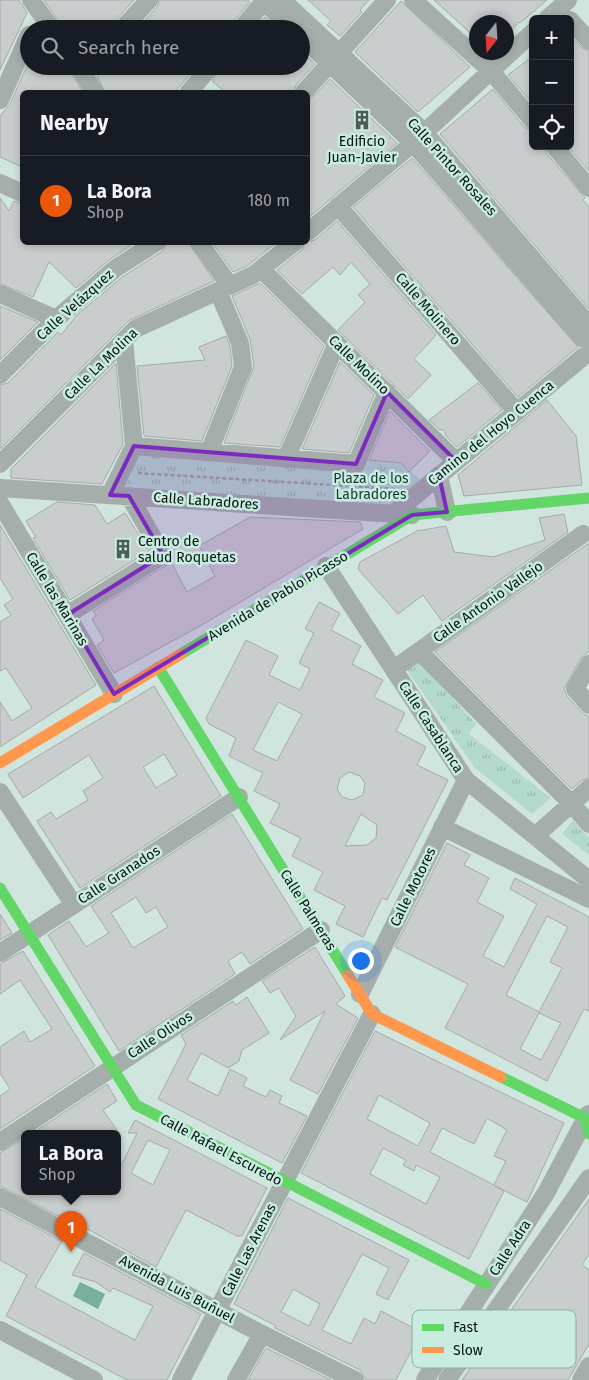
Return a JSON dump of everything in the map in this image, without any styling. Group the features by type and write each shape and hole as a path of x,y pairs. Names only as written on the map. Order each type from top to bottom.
{"street":[{"path":"130,20 149,0"},
{"path":"248,20 264,0 285,20"},
{"name":"Calle Pintor Rosales","path":"282,0 300,20"},
{"path":"306,90 387,0"},
{"path":"413,0 491,71 529,116"},
{"path":"32,20 34,3"},
{"path":"34,3 46,20"},
{"path":"563,13 589,42"},
{"name":"Calle Pintor Rosales","path":"310,31 335,58 419,138 589,325"},
{"path":"310,230 419,138 529,36"},
{"name":"Calle Pintor Rosales","path":"310,42 335,58"},
{"path":"0,100 6,72 20,49"},
{"path":"87,75 95,90"},
{"path":"191,90 203,75"},
{"name":"Calle Pintor Rosales","path":"419,138 582,338 589,340"},
{"path":"557,150 589,188"},
{"path":"0,183 20,192"},
{"name":"Calle Molinero","path":"338,206 517,412"},
{"name":"Calle Velázquez","path":"0,375 56,319 116,268 152,245"},
{"path":"201,245 224,289 240,343 243,367 208,452"},
{"name":"Calle La Molina","path":"0,464 135,329 262,270 291,245"},
{"name":"Calle Molino","path":"262,270 456,461"},
{"path":"0,294 56,319"},
{"path":"110,495 134,446 124,340"},
{"path":"286,459 337,343"},
{"name":"Camino del Hoyo Cuenca","path":"393,514 589,352"},
{"path":"134,446 356,464 387,392"},
{"path":"438,475 447,512"},
{"name":"Calle Labradores","path":"0,488 412,515"},
{"path":"67,615 163,556 129,496"},
{"name":"Avenida de Pablo Picasso","path":"0,763 412,515 586,500"},
{"name":"Calle las Marinas","path":"0,503 114,694"},
{"name":"Calle Antonio Vallejo","path":"394,669 583,534"},
{"name":"Calle Casablanca","path":"326,566 466,780 589,880"},
{"path":"419,651 571,803 589,824"},
{"path":"589,664 582,685 589,705"},
{"name":"Calle Palmeras","path":"158,667 372,1014"},
{"name":"Calle Motores","path":"360,994 466,780"},
{"path":"535,836 589,788"},
{"path":"0,792 74,905"},
{"name":"Calle Granados","path":"0,953 239,797"},
{"path":"442,828 589,899"},
{"name":"Calle Rafael Escuredo","path":"0,888 136,1105 283,1182 486,1284"},
{"name":"Calle Olivos","path":"0,1142 112,1066 321,930"},
{"path":"372,1014 588,1121"},
{"name":"Calle Las Arenas","path":"181,1380 372,1014"},
{"name":"Calle Adra","path":"469,1310 546,1193 588,1121"},
{"name":"Calle Adra","path":"496,1310 589,1178"},
{"name":"Avenida Luis Buñuel","path":"0,1197 217,1311 355,1380"},
{"path":"0,1330 94,1380"},
{"path":"236,1380 262,1334"},
{"path":"581,1380 589,1366"},
{"name":"Calle Adra","path":"425,1380 433,1368"},
{"name":"Calle Adra","path":"447,1380 455,1368"}],"path":[{"path":"122,472 421,490"}],"highlighted area":[{"path":"387,392 456,461 439,475 447,512 412,515 114,694 67,615 163,555 129,496 110,495 134,446 356,464"}],"green space":[{"name":"Plaza de los Labradores","path":"134,446 359,458 401,463 427,485 393,514 110,495"},
{"path":"419,660 476,724 469,734 551,798 532,814 475,768 407,670"},
{"path":"573,820 589,838 589,855 562,834"}],"shaded area":[{"path":"80,1282 105,1294 98,1309 73,1296"}],"building":[{"path":"0,0 19,0 27,13 24,20 20,20 20,28 0,70"},
{"path":"44,0 134,0 116,20 58,20"},
{"path":"159,0 248,0 250,2 235,20 145,20 157,7"},
{"path":"308,0 369,0 360,10 362,12 340,36 327,25 331,21"},
{"path":"434,0 547,0 514,27 514,15 469,15 469,32"},
{"path":"401,1 470,67 418,112 355,52"},
{"path":"574,40 582,48 589,51 589,171 571,150 574,150"},
{"path":"310,59 315,64 310,70"},
{"path":"529,59 529,99 508,75"},
{"path":"23,75 73,75 82,90 20,90 20,166 0,157 0,116 10,104"},
{"path":"189,75 177,90 104,90 97,76"},
{"path":"216,75 305,75 296,85 295,90 223,90 212,81"},
{"path":"330,79 397,143 310,216 310,100"},
{"path":"493,89 525,128 529,130 529,150 545,150 585,198 583,200 589,207 589,309 440,134"},
{"path":"412,158 578,347 518,397 353,207"},
{"path":"0,198 9,211 14,201 20,203 20,245 132,245 109,260 76,288 49,262 33,297 0,284"},
{"path":"337,221 436,335 414,359 431,375 408,399 338,330 365,302 358,295 370,284 351,262 340,275 333,267 302,294 277,270 302,250 304,245 310,245 310,241 315,240"},
{"path":"166,245 190,245 214,281 128,321 0,449 0,385 8,383 58,332 61,335 77,315 122,277 163,251"},
{"path":"214,245 273,245 247,266 233,272"},
{"path":"260,283 324,346 280,447 224,443 254,366 250,339 232,296"},
{"path":"0,306 38,322 0,360"},
{"path":"226,336 230,346 232,366 202,441 144,436 137,366 205,360 199,347"},
{"path":"340,362 374,395 349,453 302,449"},
{"path":"116,363 123,444 102,484 11,478 11,469"},
{"path":"478,383 502,410 457,447 446,436 444,430 440,430 429,420"},
{"path":"547,400 576,436 582,485 464,496 458,475"},
{"path":"390,411 430,451 409,472 401,463 369,460"},
{"name":"Centro de salud Roquetas","path":"57,502 95,505 107,524 125,513 149,551 70,600 33,538 36,537 26,521"},
{"path":"564,514 568,532 442,621 423,595 398,614 358,569 360,562 417,531 446,526 454,552 493,557 545,540 539,518"},
{"path":"250,517 360,522 363,529 202,625 114,673 97,645 104,640 92,619 96,616 93,611 171,562 187,592 215,576 199,546"},
{"path":"0,525 96,685 0,747 0,702 12,721 32,708 6,668 0,671 0,622 11,615 4,605 13,599 0,578"},
{"path":"589,543 589,651 580,659 564,689 567,696 581,712 589,717 589,778 582,780 572,789 435,652"},
{"path":"319,602 340,613 331,630 361,646 352,664 383,680 374,697 405,713 396,731 426,747 417,765 448,780 387,900 382,898 363,937 336,924 345,906 314,890 323,872 292,856 301,838 270,823 280,804 254,791 263,773 229,756 236,738 209,724 206,718 246,640 278,656 269,675 300,690 310,669 299,663 314,633 305,629","holes":["278,702 302,714 277,761 253,750","349,772 360,776 365,783 363,795 352,800 342,797 337,789 340,778","361,814 377,825 376,838 367,845 345,846"]},
{"path":"154,686 221,796 80,888 37,821 51,812 56,819 88,800 83,791 103,778 89,755 23,798 8,774","holes":["164,754 177,775 156,788 143,767"]},
{"path":"232,814 303,929 250,964 242,952 228,961 235,974 119,1051 48,935 69,921 86,947 109,933 91,906","holes":["136,897 146,913 156,907 168,927 133,948 111,913"]},
{"path":"447,843 470,855 464,865 489,878 477,902 504,916 483,956 504,967 537,904 510,889 515,878 589,917 589,1011 584,1009 547,1081 445,1028 468,984 395,947","holes":["547,916 568,927 550,962 562,968 539,1012 506,995","539,1013 561,1023 541,1060 520,1049"]},
{"path":"0,914 12,933 0,940"},
{"path":"315,947 345,996 336,1004 358,1018 318,1094 290,1080 325,1011 280,1040 296,1016 279,988 270,993 262,981"},
{"path":"23,951 95,1066 0,1129 0,1096 10,1089 0,1073 0,1047 24,1031 30,1042 52,1029 20,980 0,994 0,964"},
{"path":"247,997 269,1033 242,1050 239,1061 228,1068 201,1053 187,1080 218,1096 230,1069 247,1078 243,1086 266,1097 270,1090 282,1096 279,1103 307,1116 282,1163 158,1099 186,1044 181,1035 233,1001 236,1005"},
{"path":"375,1031 564,1123 527,1202 495,1186 504,1191 469,1259 301,1173","holes":["379,1095 430,1123 418,1146 367,1119","487,1118 507,1130 494,1156 506,1161 494,1185 430,1152 442,1128 474,1144","383,1148 406,1160 403,1165 414,1171 416,1165 440,1177 426,1204 370,1174"]},
{"path":"107,1084 117,1101 103,1110 117,1130 38,1130"},
{"path":"135,1120 267,1188 242,1236 237,1236 186,1210 156,1267 73,1221 72,1223 0,1186 0,1153 21,1140 21,1195 121,1195 121,1166 137,1133 128,1133","holes":["148,1140 170,1150 153,1185 131,1173"]},
{"path":"288,1198 409,1260 388,1300 376,1294 389,1268 362,1254 322,1330 351,1344 364,1318 375,1324 381,1311 412,1327 412,1349 396,1380 366,1380 360,1370 275,1328 276,1326 234,1304","holes":["293,1289 320,1304 309,1326 281,1312"]},
{"path":"589,1199 589,1254 582,1265 589,1270 589,1344 576,1366 576,1310 511,1310"},
{"path":"0,1209 62,1241 35,1287 135,1340 153,1306 113,1288 110,1292 96,1282 72,1275 84,1253 201,1314 167,1380 127,1380 6,1316 27,1275 0,1260"},
{"path":"266,1348 331,1380 248,1380"},
{"path":"470,1368 575,1368 568,1380 462,1380"}],"traffic: fast":[{"path":"181,654 412,515 589,498"},
{"path":"158,667 348,975"},
{"path":"0,888 136,1105 486,1284"},
{"path":"501,1077 585,1118 589,1134"}],"traffic: slow":[{"path":"0,763 181,654"},
{"path":"348,975 372,1014 501,1077"}],"place":[{"name":"Edificio Juan-Javier","path":"362,120"},
{"name":"Centro de salud Roquetas","path":"123,549"},
{"name":"La Bora","path":"71,1252"}]}
